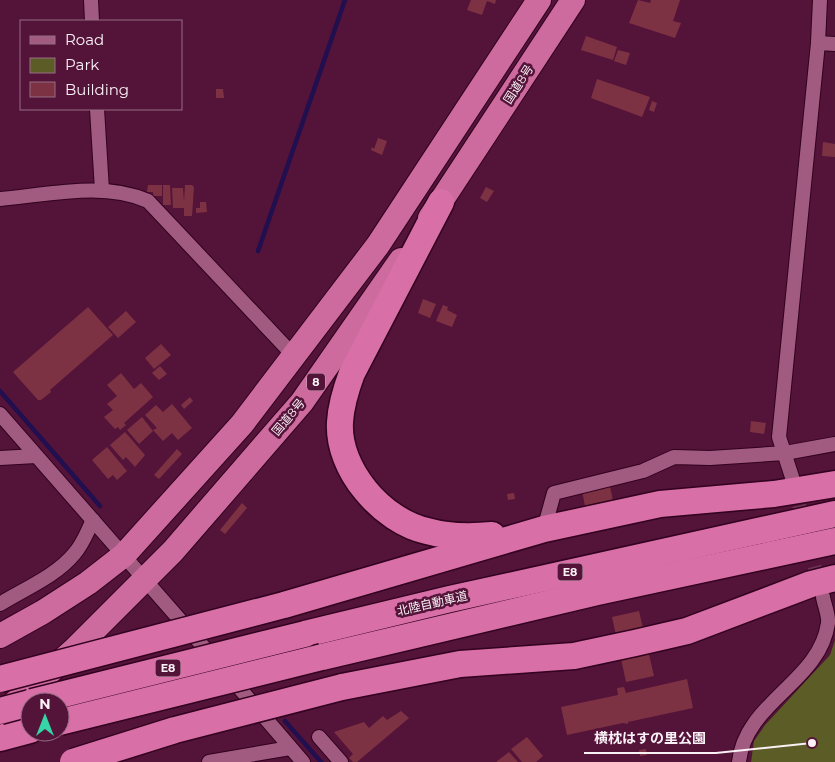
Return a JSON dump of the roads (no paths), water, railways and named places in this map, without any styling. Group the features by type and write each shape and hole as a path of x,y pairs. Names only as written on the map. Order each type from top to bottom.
{"highway":[{"path":"0,636 58,602 124,555 242,424 295,357 378,245 539,0"},
{"name":"国道8号","path":"0,715 74,650 146,579 302,402 441,202 574,0"},
{"path":"441,202 394,295 362,352 344,392 340,423 349,463 361,486 377,503 394,517 426,531 474,536 544,529"},
{"path":"0,679 284,605 544,529 660,504 774,494 835,484"},
{"name":"北陸自動車道","path":"70,692 469,594 835,514"},
{"name":"E8","path":"70,720 579,596 835,541"},
{"path":"73,762 175,730 342,687 460,664 574,656 635,644 687,631 811,584 829,587"},
{"name":"北陸自動車道","path":"0,711 20,705"},
{"path":"0,738 20,733"}],"street":[{"path":"91,0 92,20"},
{"path":"792,477 779,437 818,43 820,0"},
{"path":"818,43 835,44"},
{"path":"97,110 102,190"},
{"path":"0,199 102,190 130,193 148,201 295,357"},
{"path":"0,414 304,762"},
{"path":"544,529 554,493 643,471 674,458 710,458 785,453 835,444"},
{"path":"0,458 36,456"},
{"path":"0,604 73,556 82,544 93,520"},
{"path":"739,762 740,749 749,728 817,657 832,621 829,587"},
{"path":"319,737 341,762"},
{"path":"209,762 273,756 290,748"}],"waterway":[{"path":"258,251 345,0"},
{"path":"0,391 100,506"},
{"path":"285,721 321,762"}],"tunnel":[{"path":"794,485 820,588"}],"place":[{"name":"横枕はすの里公園","path":"812,743"}]}
